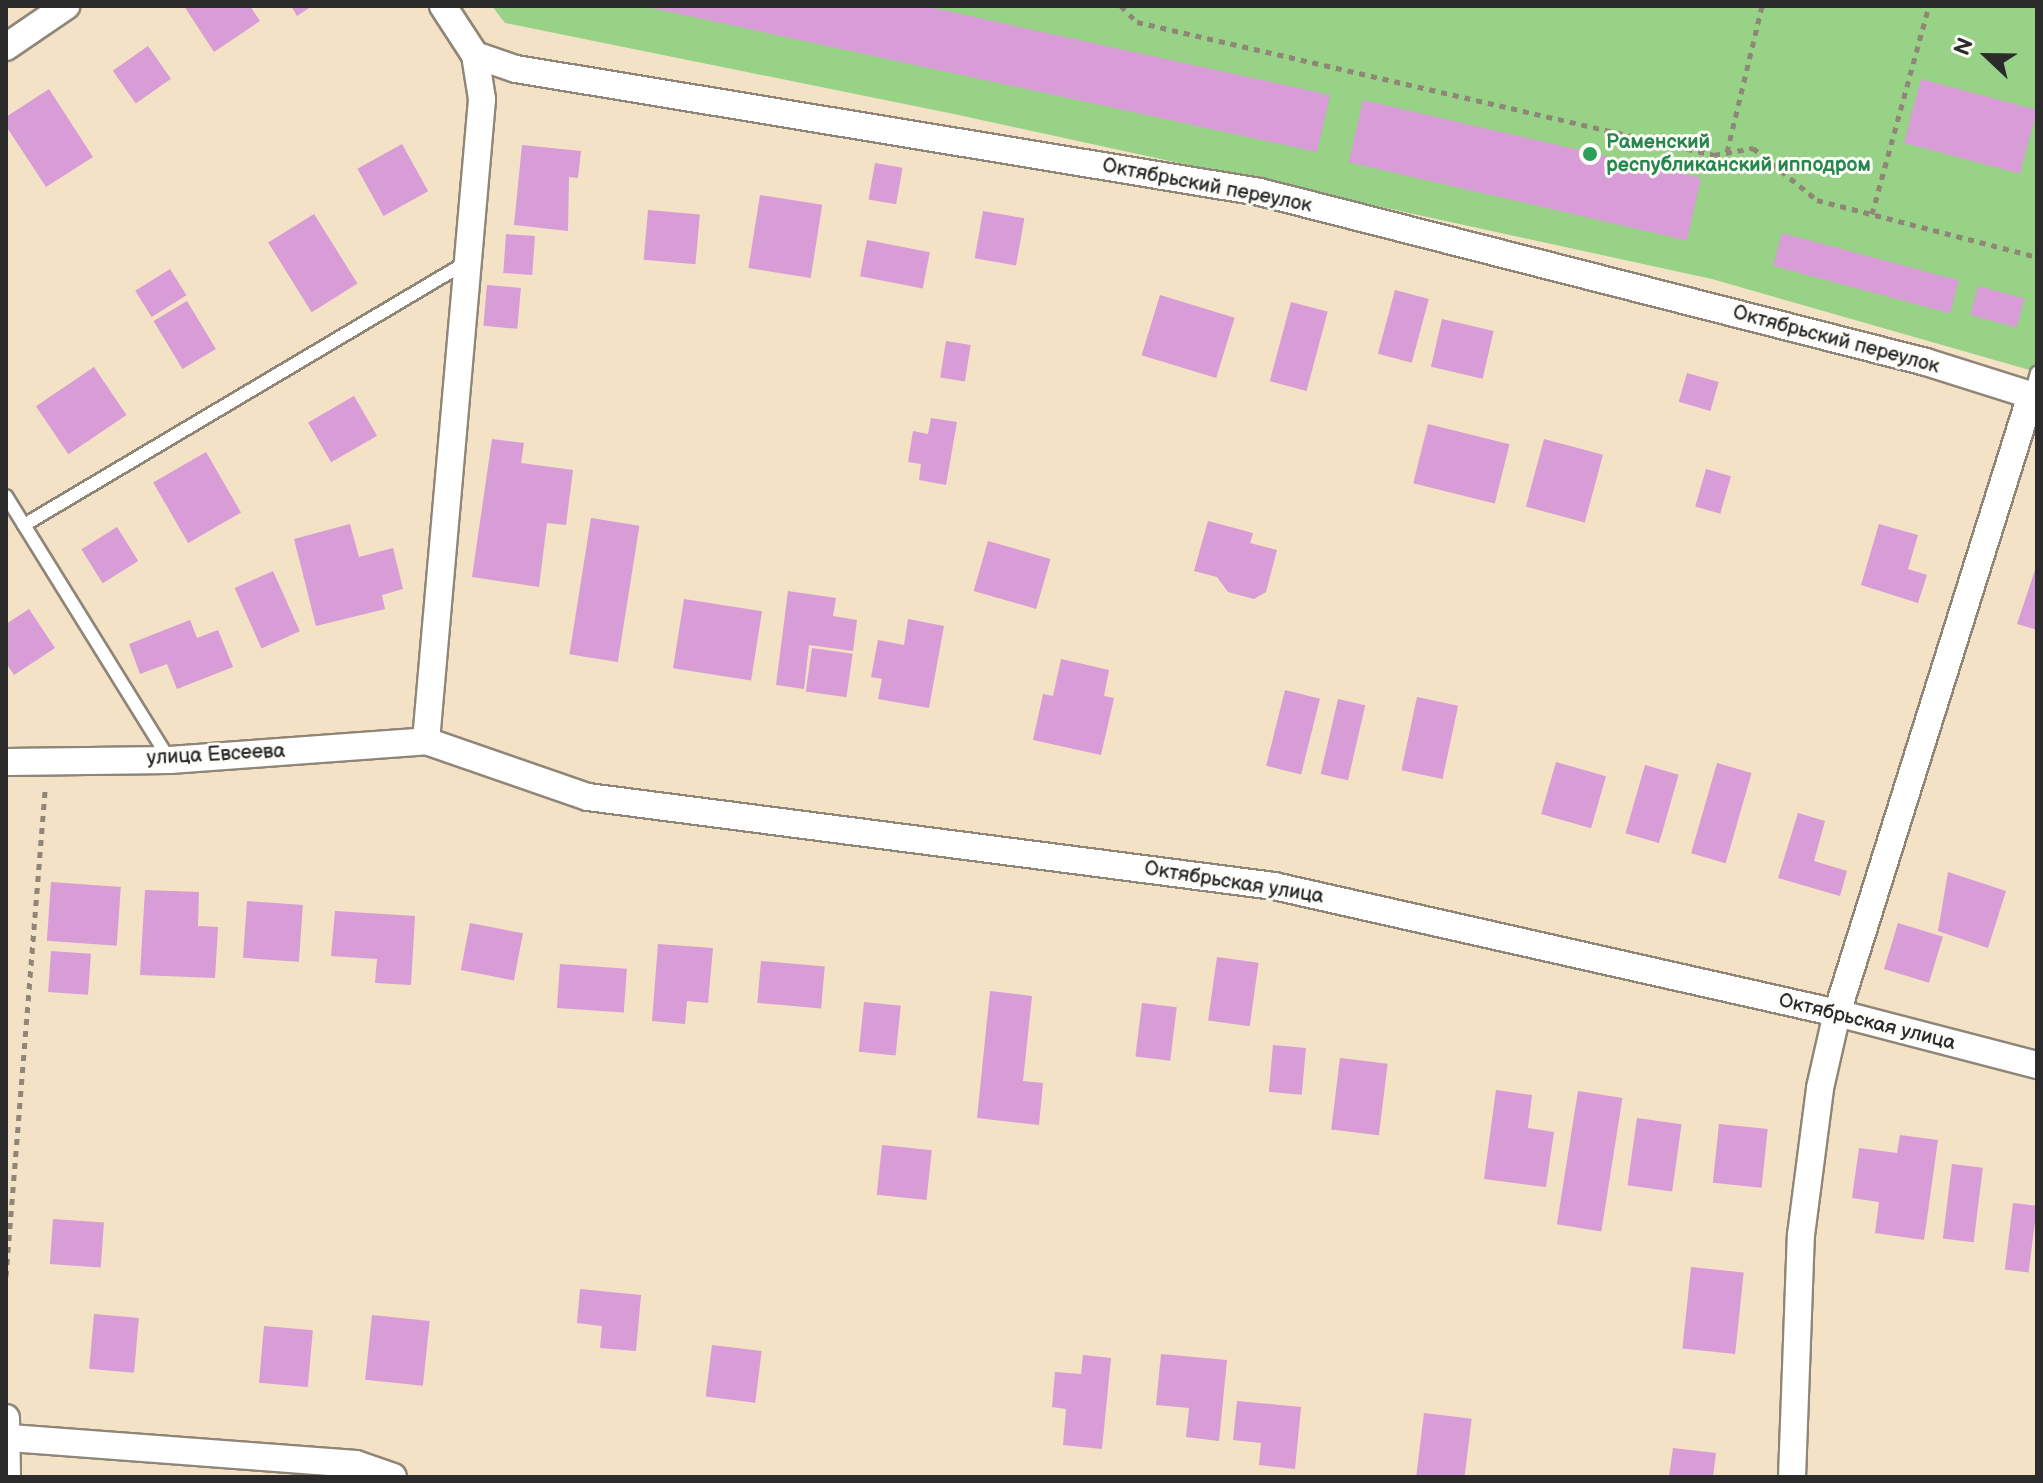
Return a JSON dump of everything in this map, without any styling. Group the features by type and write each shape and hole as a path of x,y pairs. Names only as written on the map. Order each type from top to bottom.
{"street":[{"path":"6,47 66,6"},
{"path":"426,741 482,99 475,55 443,6"},
{"name":"Октябрьский переулок","path":"475,55 516,69 1260,192 2035,389"},
{"path":"1792,1477 1801,1235 1811,1134 1837,1013 2035,389"},
{"name":"улица Евсеева","path":"6,762 47,759 170,760 426,741"},
{"name":"Октябрьская улица","path":"426,741 588,797 1274,886 1837,1013 2037,1065"},
{"path":"7,1477 8,1428 356,1464 393,1477"}],"lane":[{"path":"24,525 470,260"},
{"path":"8,505 24,525 170,760"}],"path":[{"path":"1121,6 1137,22 1714,155 1759,150 1817,200 2037,257"},
{"path":"1727,152 1762,6"},
{"path":"1872,214 1929,6"},
{"path":"6,1276 47,759"}],"green space":[{"name":"Раменский республиканский ипподром","path":"492,6 2037,6 2037,372 1712,279 954,114 505,23"}],"building":[{"path":"184,6 250,6 260,21 214,52"},
{"path":"291,6 312,6 297,16"},
{"path":"924,6 1330,95 1317,152 647,7"},
{"path":"148,46 171,79 136,103 113,71"},
{"path":"1921,79 2037,110 2020,174 1904,143"},
{"path":"49,89 93,157 46,187 6,126 6,117"},
{"path":"1363,100 1701,178 1687,240 1349,162"},
{"path":"402,144 428,191 384,216 357,169"},
{"path":"522,145 581,151 578,178 569,177 568,231 514,225"},
{"path":"875,163 903,168 896,204 869,199"},
{"path":"760,195 822,205 811,278 748,268"},
{"path":"648,210 700,215 695,264 644,260"},
{"path":"983,211 1024,218 1016,266 975,258"},
{"path":"314,214 357,284 312,312 268,243"},
{"path":"1782,233 1959,280 1950,313 1773,266"},
{"path":"506,234 535,236 532,275 503,273"},
{"path":"867,240 930,252 923,289 860,276"},
{"path":"170,269 186,295 152,317 135,291"},
{"path":"487,285 521,288 517,329 483,326"},
{"path":"1978,286 2024,298 2017,327 1970,315"},
{"path":"1395,290 1429,299 1412,363 1378,354"},
{"path":"1160,295 1235,318 1216,378 1142,355"},
{"path":"187,301 216,349 182,369 154,321"},
{"path":"1291,302 1328,312 1306,391 1270,381"},
{"path":"1442,319 1494,331 1483,379 1431,367"},
{"path":"946,341 971,345 965,381 940,378"},
{"path":"94,367 126,415 68,454 36,406"},
{"path":"1687,373 1719,382 1710,411 1679,402"},
{"path":"354,396 377,436 331,462 308,423"},
{"path":"931,418 957,422 946,485 919,480 921,464 908,462 913,431 928,434"},
{"path":"1428,424 1510,444 1495,504 1413,483"},
{"path":"492,439 524,443 521,463 573,470 566,525 547,523 539,587 472,577"},
{"path":"1544,439 1603,455 1585,522 1526,507"},
{"path":"206,452 241,513 188,543 153,483"},
{"path":"1706,469 1731,476 1720,514 1695,506"},
{"path":"591,518 639,526 618,662 569,654"},
{"path":"1208,521 1253,533 1250,543 1277,550 1266,592 1254,599 1228,592 1217,577 1194,571"},
{"path":"350,524 359,557 393,548 403,589 382,595 385,609 316,626 294,539"},
{"path":"1879,524 1918,535 1908,569 1927,575 1918,603 1861,585"},
{"path":"117,527 138,561 103,583 81,549"},
{"path":"988,541 1050,559 1036,609 974,591"},
{"path":"273,571 300,631 261,648 235,588"},
{"path":"2037,571 2037,630 2017,624"},
{"path":"788,591 836,598 833,616 857,620 853,651 809,645 804,689 776,685"},
{"path":"684,599 762,611 751,680 673,668"},
{"path":"29,609 55,648 14,675 6,663 6,624"},
{"path":"908,619 944,626 929,708 878,699 882,679 871,677 878,640 904,645"},
{"path":"190,620 197,638 218,630 233,667 177,689 167,664 140,674 129,644"},
{"path":"812,648 853,654 846,697 806,692"},
{"path":"1061,659 1109,670 1104,696 1114,698 1101,755 1033,740 1043,694 1053,696"},
{"path":"1285,690 1320,699 1301,774 1266,766"},
{"path":"1417,697 1458,706 1442,779 1401,770"},
{"path":"1338,699 1365,705 1348,780 1321,774"},
{"path":"1556,762 1606,776 1591,828 1541,814"},
{"path":"1717,763 1752,773 1726,863 1691,853"},
{"path":"1645,765 1679,775 1659,843 1625,833"},
{"path":"1798,813 1825,821 1814,861 1847,871 1840,896 1778,878"},
{"path":"1948,872 2006,891 1988,948 1938,931"},
{"path":"51,882 121,887 117,946 47,941"},
{"path":"145,890 199,892 198,926 218,927 215,978 140,975"},
{"path":"247,901 303,905 299,962 243,958"},
{"path":"335,911 415,916 411,985 375,983 377,959 331,956"},
{"path":"470,923 523,933 514,980 461,970"},
{"path":"1898,923 1943,937 1929,983 1884,969"},
{"path":"658,944 713,948 708,1003 687,1001 685,1024 652,1021"},
{"path":"51,951 91,954 88,995 48,992"},
{"path":"1217,957 1259,963 1250,1026 1208,1020"},
{"path":"761,961 825,967 821,1008 757,1003"},
{"path":"560,964 627,969 624,1013 557,1008"},
{"path":"990,991 1032,996 1023,1081 1043,1083 1039,1125 977,1118"},
{"path":"864,1002 901,1006 896,1056 859,1052"},
{"path":"1142,1003 1177,1007 1170,1061 1135,1057"},
{"path":"1273,1045 1306,1048 1302,1095 1269,1092"},
{"path":"1340,1058 1388,1064 1379,1135 1331,1129"},
{"path":"1496,1090 1532,1095 1528,1128 1554,1132 1546,1187 1484,1179"},
{"path":"1578,1091 1622,1098 1601,1231 1557,1224"},
{"path":"1637,1118 1682,1124 1672,1192 1628,1185"},
{"path":"1719,1124 1768,1129 1762,1188 1713,1183"},
{"path":"1900,1135 1938,1140 1924,1240 1875,1233 1879,1202 1852,1198 1859,1148 1897,1153"},
{"path":"882,1145 932,1150 926,1200 877,1195"},
{"path":"1952,1164 1983,1168 1974,1242 1943,1238"},
{"path":"2013,1203 2037,1206 2029,1272 2005,1270"},
{"path":"53,1219 104,1223 101,1267 50,1264"},
{"path":"1691,1267 1744,1273 1735,1354 1682,1349"},
{"path":"580,1289 641,1295 636,1351 600,1348 602,1326 577,1323"},
{"path":"94,1314 139,1318 134,1373 89,1369"},
{"path":"372,1315 430,1321 423,1386 365,1380"},
{"path":"264,1326 313,1330 308,1387 259,1383"},
{"path":"712,1345 762,1351 755,1403 706,1397"},
{"path":"1161,1354 1227,1360 1219,1441 1186,1437 1189,1408 1156,1405"},
{"path":"1083,1355 1111,1358 1102,1449 1063,1445 1066,1409 1052,1407 1055,1372 1081,1374"},
{"path":"1237,1401 1301,1407 1295,1469 1259,1465 1261,1443 1233,1440"},
{"path":"1424,1413 1472,1419 1465,1477 1416,1476"},
{"path":"1673,1448 1716,1453 1713,1477 1669,1477"}],"place":[{"name":"Раменский республиканский ипподром","path":"1590,154"}]}
